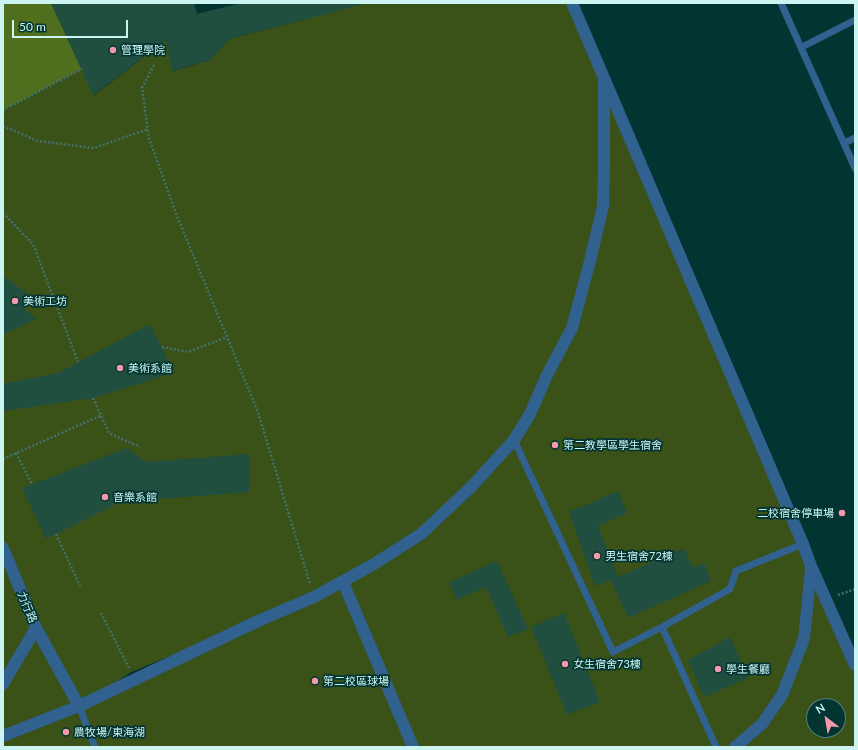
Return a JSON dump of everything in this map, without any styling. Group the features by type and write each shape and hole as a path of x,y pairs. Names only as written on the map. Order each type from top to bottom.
{"street":[{"path":"572,3 803,544 811,566 855,665"},
{"path":"3,736 79,706 258,621 314,597 343,582 421,534 471,487 514,440 530,414 547,375 572,328 590,261 603,206 604,78"},
{"name":"力行路","path":"3,548 36,628 3,684"},
{"path":"735,747 762,724 782,695 804,639 811,566"},
{"path":"343,582 412,747"},
{"path":"36,628 79,706"}],"lane":[{"path":"781,3 855,168"},
{"path":"802,47 855,20"},
{"path":"844,143 855,138"},
{"path":"514,440 612,652 662,627 730,588 736,570 803,544"},
{"path":"662,627 716,747"},
{"path":"79,706 95,747"}],"path":[{"path":"154,65 142,88 149,138 177,216 258,412 314,597"},
{"path":"3,110 82,69"},
{"path":"3,126 38,141 94,148 148,129"},
{"path":"3,213 33,244 78,362"},
{"path":"162,347 188,352 227,337"},
{"path":"93,398 109,433 140,447"},
{"path":"3,459 102,415"},
{"path":"16,453 32,484"},
{"path":"56,534 80,586"},
{"path":"826,599 855,589"},
{"path":"101,613 131,672"}],"green space":[{"path":"3,3 51,3 82,69 3,110"},
{"path":"366,3 572,3 855,665 855,747 3,747 3,110 82,69 94,95 166,40 173,71 210,60 229,39","holes":["301,603 83,704 131,672"]}],"building":[{"name":"管理學院","path":"51,3 194,3 197,14 242,3 364,4 229,39 210,60 172,71 166,40 93,95"},
{"name":"美術工坊","path":"3,276 27,293 25,309 36,319 3,335"},
{"name":"美術系館","path":"150,324 174,373 93,398 3,411 3,384 58,373"},
{"name":"音樂系館","path":"127,448 147,462 249,454 249,492 120,502 46,539 22,488"},
{"name":"男生宿舍72棟","path":"618,491 627,513 598,526 618,577 684,548 693,568 704,563 711,581 628,618 611,580 595,586 569,512"},
{"path":"497,561 528,629 508,637 486,587 457,600 449,582"},
{"name":"女生宿舍73棟","path":"564,613 600,702 567,715 531,627"},
{"name":"學生餐廳","path":"730,637 748,678 704,697 688,660"}],"place":[{"name":"管理學院","path":"113,50"},
{"name":"美術工坊","path":"15,301"},
{"name":"美術系館","path":"120,368"},
{"name":"第二教學區學生宿舍","path":"555,445"},
{"name":"音樂系館","path":"105,497"},
{"name":"二校宿舍停車場","path":"842,513"},
{"name":"男生宿舍72棟","path":"597,556"},
{"name":"女生宿舍73棟","path":"565,664"},
{"name":"學生餐廳","path":"718,669"},
{"name":"第二校區球場","path":"315,681"},
{"name":"農牧場/東海湖","path":"66,732"}]}
